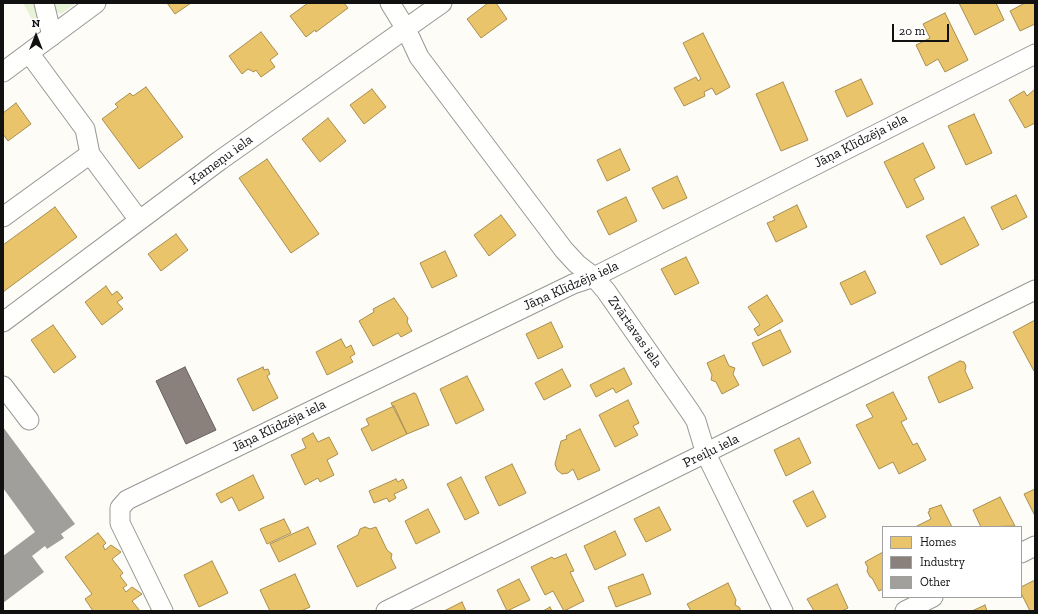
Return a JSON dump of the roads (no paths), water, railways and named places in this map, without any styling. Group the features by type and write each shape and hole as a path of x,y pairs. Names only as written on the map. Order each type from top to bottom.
{"street":[{"path":"44,3 52,36"},
{"path":"3,72 96,3"},
{"name":"Zvārtavas iela","path":"390,3 406,29 419,57 560,244 577,264 594,277 606,291 691,413 706,454 783,611"},
{"name":"Kameņu iela","path":"3,322 219,161 442,3"},
{"path":"29,53 85,129 90,154 139,220"},
{"name":"Jāņa Klīdzēja iela","path":"163,611 120,523 120,508 127,500 573,284 594,277 1035,54"},
{"path":"3,217 90,154"},
{"name":"Preiļu iela","path":"386,611 1035,290"},
{"path":"3,386 29,420"},
{"path":"1022,552 1035,546"},
{"path":"906,611 931,598"}]}
